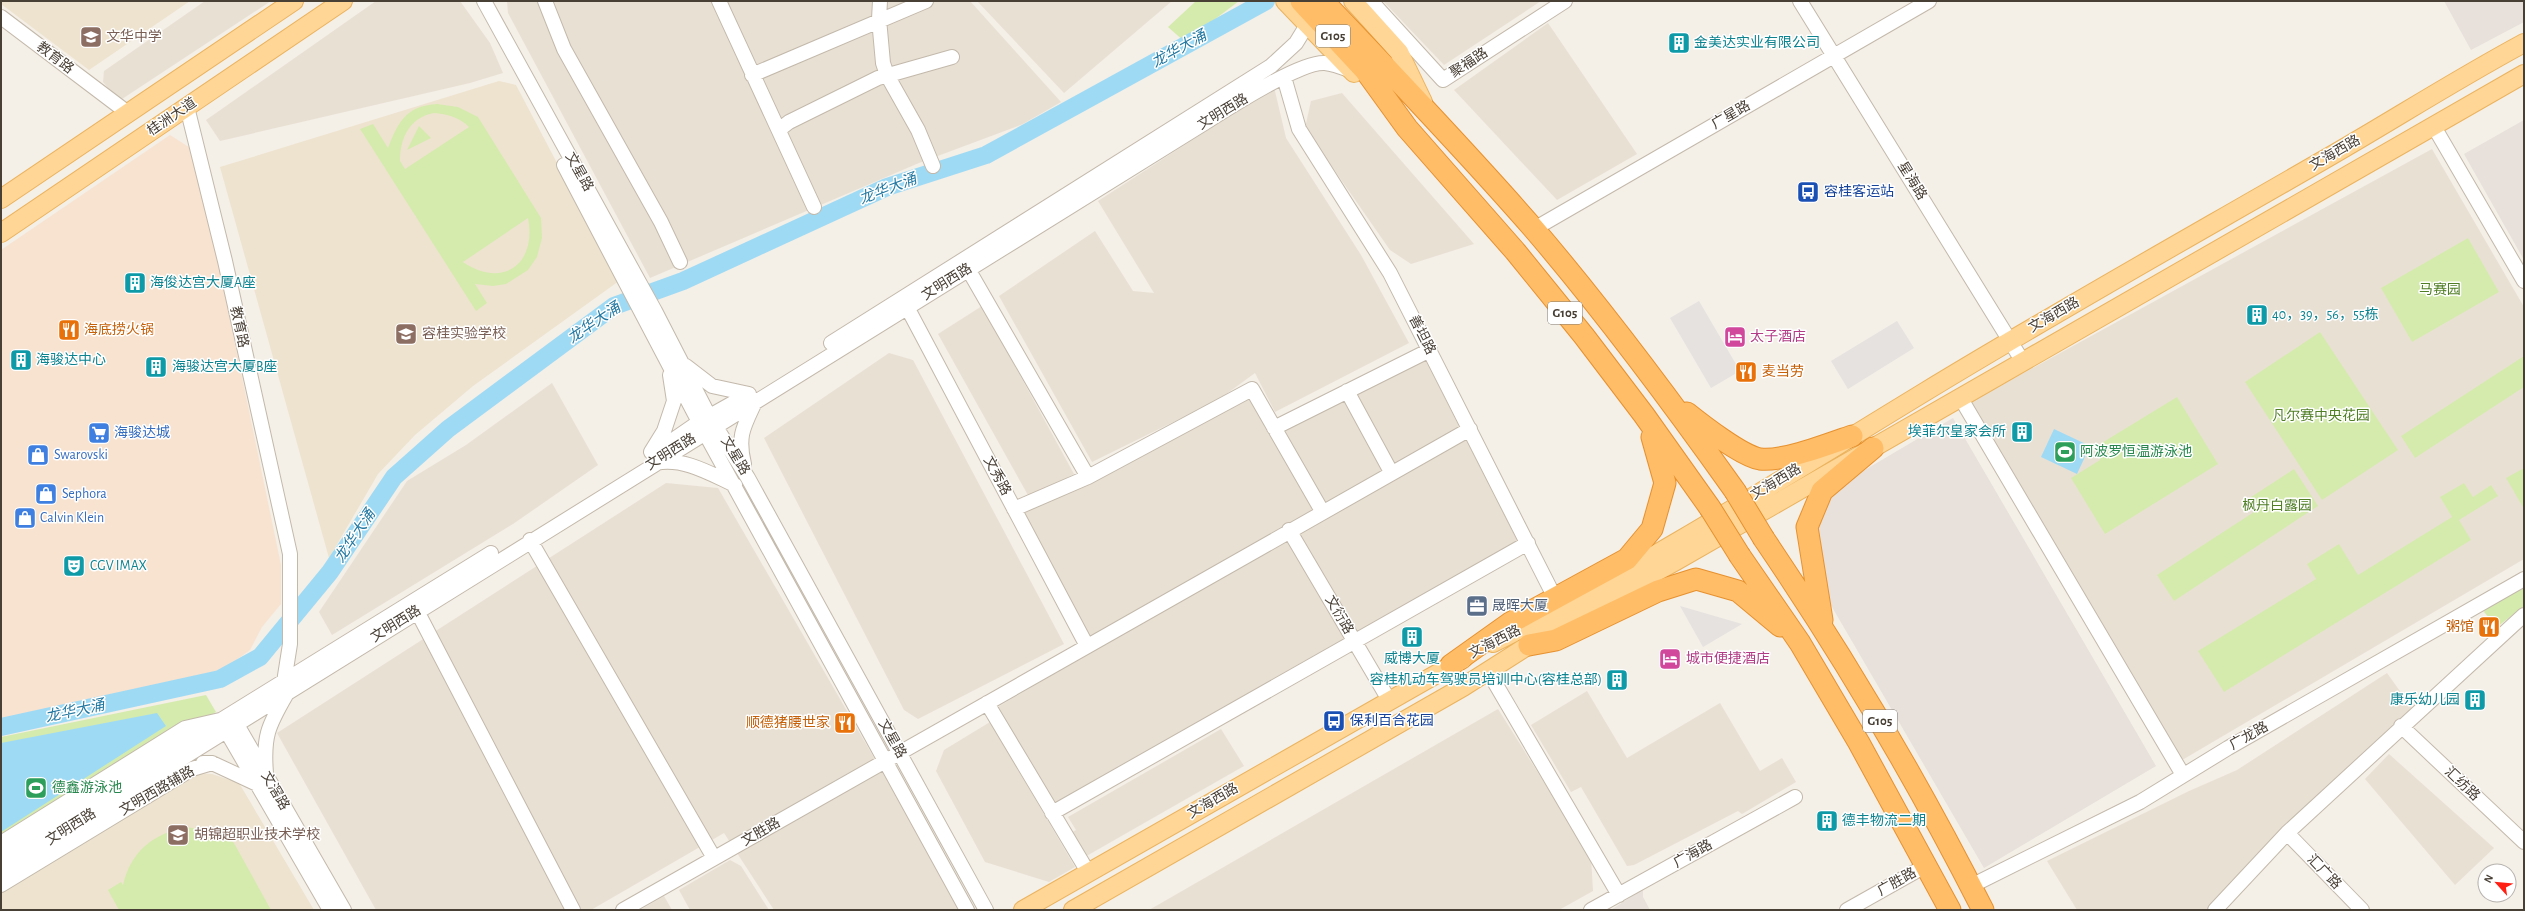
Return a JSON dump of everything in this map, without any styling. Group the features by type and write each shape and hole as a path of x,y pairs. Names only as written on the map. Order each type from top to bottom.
{"highway":[{"name":"G105","path":"1301,1 1407,128 1515,251 1644,415 1710,508 1740,556 1800,643 1927,865 1950,910"},
{"path":"1323,1 1426,109 1534,229 1671,401 1725,441 1759,459 1796,455 1852,436"},
{"name":"G105","path":"1671,401 1735,491 1764,539 1823,626 1883,726 1983,910"},
{"path":"1451,665 1510,623 1627,559 1652,529 1665,482 1659,457 1644,415"},
{"path":"1823,626 1807,527 1822,491 1873,448"},
{"path":"1529,645 1556,640 1658,591 1696,579 1738,591 1800,643"}],"main road":[{"name":"桂洲大道","path":"1,200 294,1"},
{"name":"桂洲大道","path":"1,233 342,1"},
{"path":"1285,1 1307,24 1358,70"},
{"path":"1353,1 1399,52 1426,109"},
{"name":"文海西路","path":"1022,910 1451,665 1560,609 1852,436 2010,340 2387,124 2467,74 2524,43"},
{"name":"文海西路","path":"1073,910 1488,671 1529,645 2524,74"}],"street":[{"path":"474,1 641,296"},
{"name":"文星路","path":"484,1 641,296 683,364 707,424 735,485 967,910"},
{"path":"545,1 564,49 660,222 680,262"},
{"path":"719,1 752,75 780,130 814,207"},
{"path":"880,1 879,20 883,63 887,75 918,130 933,166"},
{"path":"752,75 926,1"},
{"name":"聚福路","path":"1371,1 1443,80 1565,1"},
{"name":"星海路","path":"1800,1 1835,55 2023,362"},
{"name":"广星路","path":"1534,229 1929,1"},
{"name":"教育路","path":"1,17 128,113"},
{"name":"文明西路","path":"752,397 1271,66 1296,42 1307,24"},
{"path":"780,130 790,122 878,78 952,57"},
{"name":"文明西路","path":"285,687 417,611 530,540 707,424 907,307 1203,124 1284,77 1314,65 1325,63 1358,70"},
{"name":"善坦路","path":"1284,77 1299,129 1390,273 1555,598"},
{"name":"教育路","path":"187,107 225,261 290,554 290,644 285,687"},
{"path":"2433,125 2524,281"},
{"path":"968,269 1088,477"},
{"name":"文星路","path":"641,296 668,362 707,424 748,478 986,910"},
{"name":"文秀路","path":"907,307 1087,646"},
{"path":"1274,428 1430,350"},
{"path":"668,362 674,401 664,431 651,460 683,464 707,472 735,485"},
{"path":"683,364 712,386 752,397 740,445 748,478"},
{"path":"1014,509 1088,477 1252,389 1322,512"},
{"path":"1348,391 1392,472"},
{"path":"1960,397 2183,775"},
{"name":"文胜路","path":"623,910 1470,428"},
{"name":"文明西路","path":"1,856 228,722 651,460"},
{"name":"文衍路","path":"1289,530 1389,700"},
{"path":"530,540 714,858"},
{"path":"1052,813 1528,543"},
{"name":"广龙路","path":"1971,886 2134,805 2183,775 2524,579"},
{"path":"417,611 573,910"},
{"path":"2215,910 2287,833 2401,726 2524,615"},
{"path":"1488,671 1619,895"},
{"path":"174,763 212,764 262,780 264,748 268,726 285,687"},
{"path":"987,703 1088,872"},
{"path":"1,843 185,728 228,722"},
{"name":"文明西路","path":"1,871 174,763 228,722"},
{"name":"文滘路","path":"228,722 262,780 344,910"},
{"name":"汇纺路","path":"2401,726 2524,842"},
{"name":"文明西路辅路","path":"1,885 192,769 212,764"},
{"name":"文滘路","path":"262,780 330,910"},
{"name":"广海路","path":"1591,910 1795,797"},
{"name":"汇广路","path":"2287,833 2362,910"},
{"name":"广胜路","path":"1847,910 1927,865"}],"shaded area":[{"name":"文华中学","path":"1,1 190,1 89,70 1,4"},
{"path":"205,1 271,1 119,101 103,82 104,71"},
{"path":"376,1 460,1 490,43 503,73 470,83 220,141 206,120"},
{"path":"507,1 970,1 1061,102 1023,124 919,163 650,278 508,13"},
{"path":"977,1 1172,1 1064,93"},
{"path":"1383,1 1541,1 1444,65"},
{"path":"2444,1 2524,1 2524,22 2471,50"},
{"path":"1548,23 1637,154 1557,200 1454,90"},
{"name":"容桂实验学校","path":"499,81 516,85 619,281 473,386 415,435 378,474 329,558 220,167"},
{"path":"1274,87 1286,138 1361,255 1409,343 1275,412 1255,373 1218,400 1092,462 999,296 1095,231 1133,291 1154,293 1098,201"},
{"path":"1342,93 1474,244 1411,264 1390,250 1305,128 1311,101"},
{"path":"2524,120 2524,260 2464,154"},
{"name":"海骏达城","path":"170,135 195,151 281,565 281,604 262,627 250,650 224,669 145,690 1,722 1,250"},
{"path":"2432,149 2524,307 2524,559 2172,766 1958,409"},
{"path":"1699,301 1740,371 1711,388 1670,318"},
{"path":"982,306 1074,474 1029,497 938,334"},
{"path":"1897,321 1914,348 1848,389 1831,361"},
{"path":"889,353 913,360 1064,644 918,719 904,710 764,438"},
{"path":"1424,357 1518,542 1053,804 996,708 1092,651 1023,513 1249,396 1269,435"},
{"path":"552,383 598,465 513,524 332,635 319,612 407,481 466,445"},
{"path":"1953,418 2156,766 1984,868 1814,576 1814,536 1836,487"},
{"path":"666,483 718,488 962,910 774,910 724,833 591,910 376,910 277,733"},
{"path":"1680,606 1742,624 1703,647"},
{"path":"2387,673 2412,708 2250,861 2210,910 2077,910 2047,861 2189,791 2237,770"},
{"path":"1587,691 1627,758 1720,703 1760,771 1782,758 1796,782 1742,814 1738,811 1634,865 1627,866 1581,787 1571,792 1531,725"},
{"name":"保利百合花园","path":"1498,709 1591,857 1593,891 1559,910 1149,910"},
{"path":"990,722 1075,867 1049,882 985,862 936,771 944,750"},
{"path":"1221,729 1244,766 1083,858 1069,834 1076,830 1068,817"},
{"path":"2389,754 2494,848 2455,885 2365,779"},
{"name":"胡锦超职业技术学校","path":"190,773 212,774 239,783 314,910 1,910 1,887"},
{"path":"730,860 741,866 769,910 690,910 679,890"},
{"path":"1643,889 1643,897 1650,910 1611,910"},
{"path":"664,896 672,910 640,910"}],"green space":[{"path":"1196,1 1239,1 1185,42 1168,27"},
{"path":"437,104 458,107 478,117 541,218 542,238 537,257 528,270 506,284 493,286 475,284 487,303 476,311 360,129 373,124 388,148 396,130 405,117 418,108 426,105","holes":["434,113 453,117 469,127 405,169 400,161 400,152 404,137 408,130 419,119","528,218 529,234 527,248 522,259 514,267 504,272 491,273 478,270 463,262"]},
{"path":"419,126 431,138 407,150"},
{"name":"马赛园","path":"2468,238 2499,292 2412,342 2381,288"},
{"name":"凡尔赛中央花园","path":"2320,332 2398,450 2322,500 2245,382"},
{"path":"2524,356 2524,387 2415,458 2401,436"},
{"path":"2177,397 2218,464 2105,534 2071,478 2100,460 2100,444"},
{"path":"2524,468 2524,509 2506,478"},
{"name":"枫丹白露园","path":"2294,469 2318,506 2174,601 2157,575 2254,512 2251,497"},
{"path":"2464,483 2473,497 2491,485 2498,496 2459,520 2471,540 2224,692 2198,651 2316,579 2307,564 2339,544 2358,575 2452,517 2440,497"},
{"path":"2524,584 2524,606 2497,627 2484,612 2487,606"},
{"name":"德鑫游泳池","path":"206,695 216,712 1,846 1,737"},
{"path":"186,827 223,833 234,843 271,910 119,910 108,890 121,882 123,885 132,863 145,846 163,834"}],"water":[{"name":"阿波罗恒温游泳池","path":"2054,429 2090,446 2077,474 2041,457"},
{"name":"德鑫游泳池","path":"157,713 166,726 1,832 1,743"}],"waterway":[{"name":"龙华大涌","path":"1,727 220,679 260,657 330,572 394,477 448,429 614,306 683,281 887,187 986,155 1266,1"}],"place":[{"name":"文华中学","path":"91,37"},
{"name":"金美达实业有限公司","path":"1679,43"},
{"name":"容桂客运站","path":"1808,192"},
{"name":"海俊达宫大厦A座","path":"135,283"},
{"name":"40，39，56，55栋","path":"2257,315"},
{"name":"海底捞火锅","path":"69,330"},
{"name":"容桂实验学校","path":"406,334"},
{"name":"太子酒店","path":"1735,337"},
{"name":"海骏达中心","path":"21,360"},
{"name":"海骏达宫大厦B座","path":"156,367"},
{"name":"麦当劳","path":"1746,372"},
{"name":"埃菲尔皇家会所","path":"2022,432"},
{"name":"海骏达城","path":"99,433"},
{"name":"阿波罗恒温游泳池","path":"2065,452"},
{"name":"Swarovski","path":"38,455"},
{"name":"Sephora","path":"46,494"},
{"name":"Calvin Klein","path":"25,518"},
{"name":"CGV IMAX","path":"74,566"},
{"name":"晟晖大厦","path":"1477,606"},
{"name":"粥馆","path":"2489,627"},
{"name":"威博大厦","path":"1412,637"},
{"name":"城市便捷酒店","path":"1670,659"},
{"name":"容桂机动车驾驶员培训中心(容桂总部)","path":"1617,680"},
{"name":"康乐幼儿园","path":"2475,700"},
{"name":"保利百合花园","path":"1334,721"},
{"name":"顺德猪腰世家","path":"845,723"},
{"name":"德鑫游泳池","path":"36,788"},
{"name":"德丰物流二期","path":"1827,821"},
{"name":"胡锦超职业技术学校","path":"178,835"}]}
